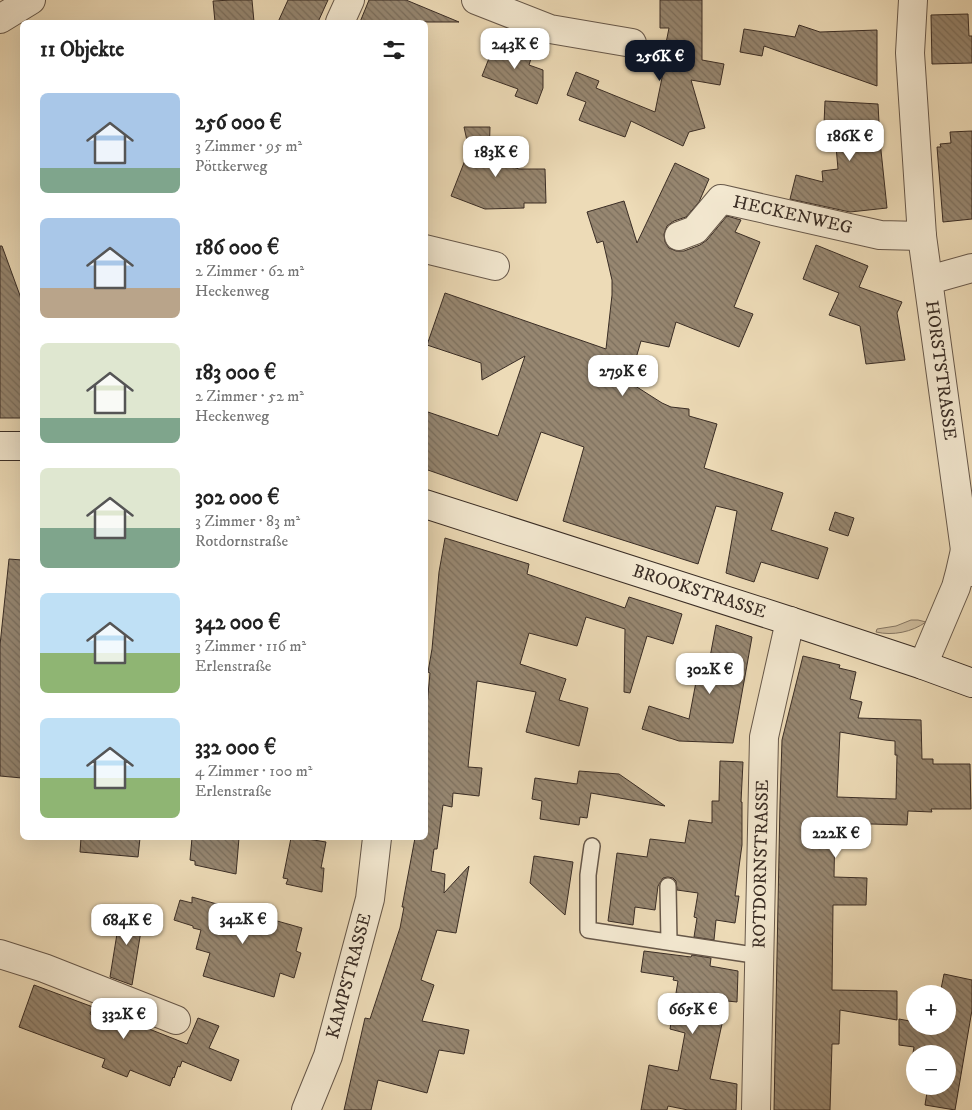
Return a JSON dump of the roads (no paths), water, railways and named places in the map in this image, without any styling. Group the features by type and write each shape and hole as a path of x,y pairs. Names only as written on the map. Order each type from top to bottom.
{"street":[{"path":"0,19 31,0"},
{"path":"341,20 350,0"},
{"path":"476,0 550,29 632,43"},
{"name":"HORSTSTRASSE","path":"913,0 910,53 922,236 961,452 968,561 960,572 956,587 923,665"},
{"name":"HECKENWEG","path":"680,236 695,230 721,199 880,235 922,236"},
{"path":"428,250 495,266"},
{"name":"HORSTSTRASSE","path":"929,280 972,268"},
{"path":"0,446 20,446"},
{"name":"BROOKSTRASSE","path":"428,505 790,621 972,683"},
{"name":"ROTDORNSTRASSE","path":"756,1110 764,737 790,621"},
{"name":"KAMPSTRASSE","path":"306,1110 328,1056 370,900 377,840"},
{"path":"0,954 44,968 176,1020"}],"lane":[{"path":"592,846 588,875 588,930 760,956"},
{"path":"668,886 669,942"}]}
